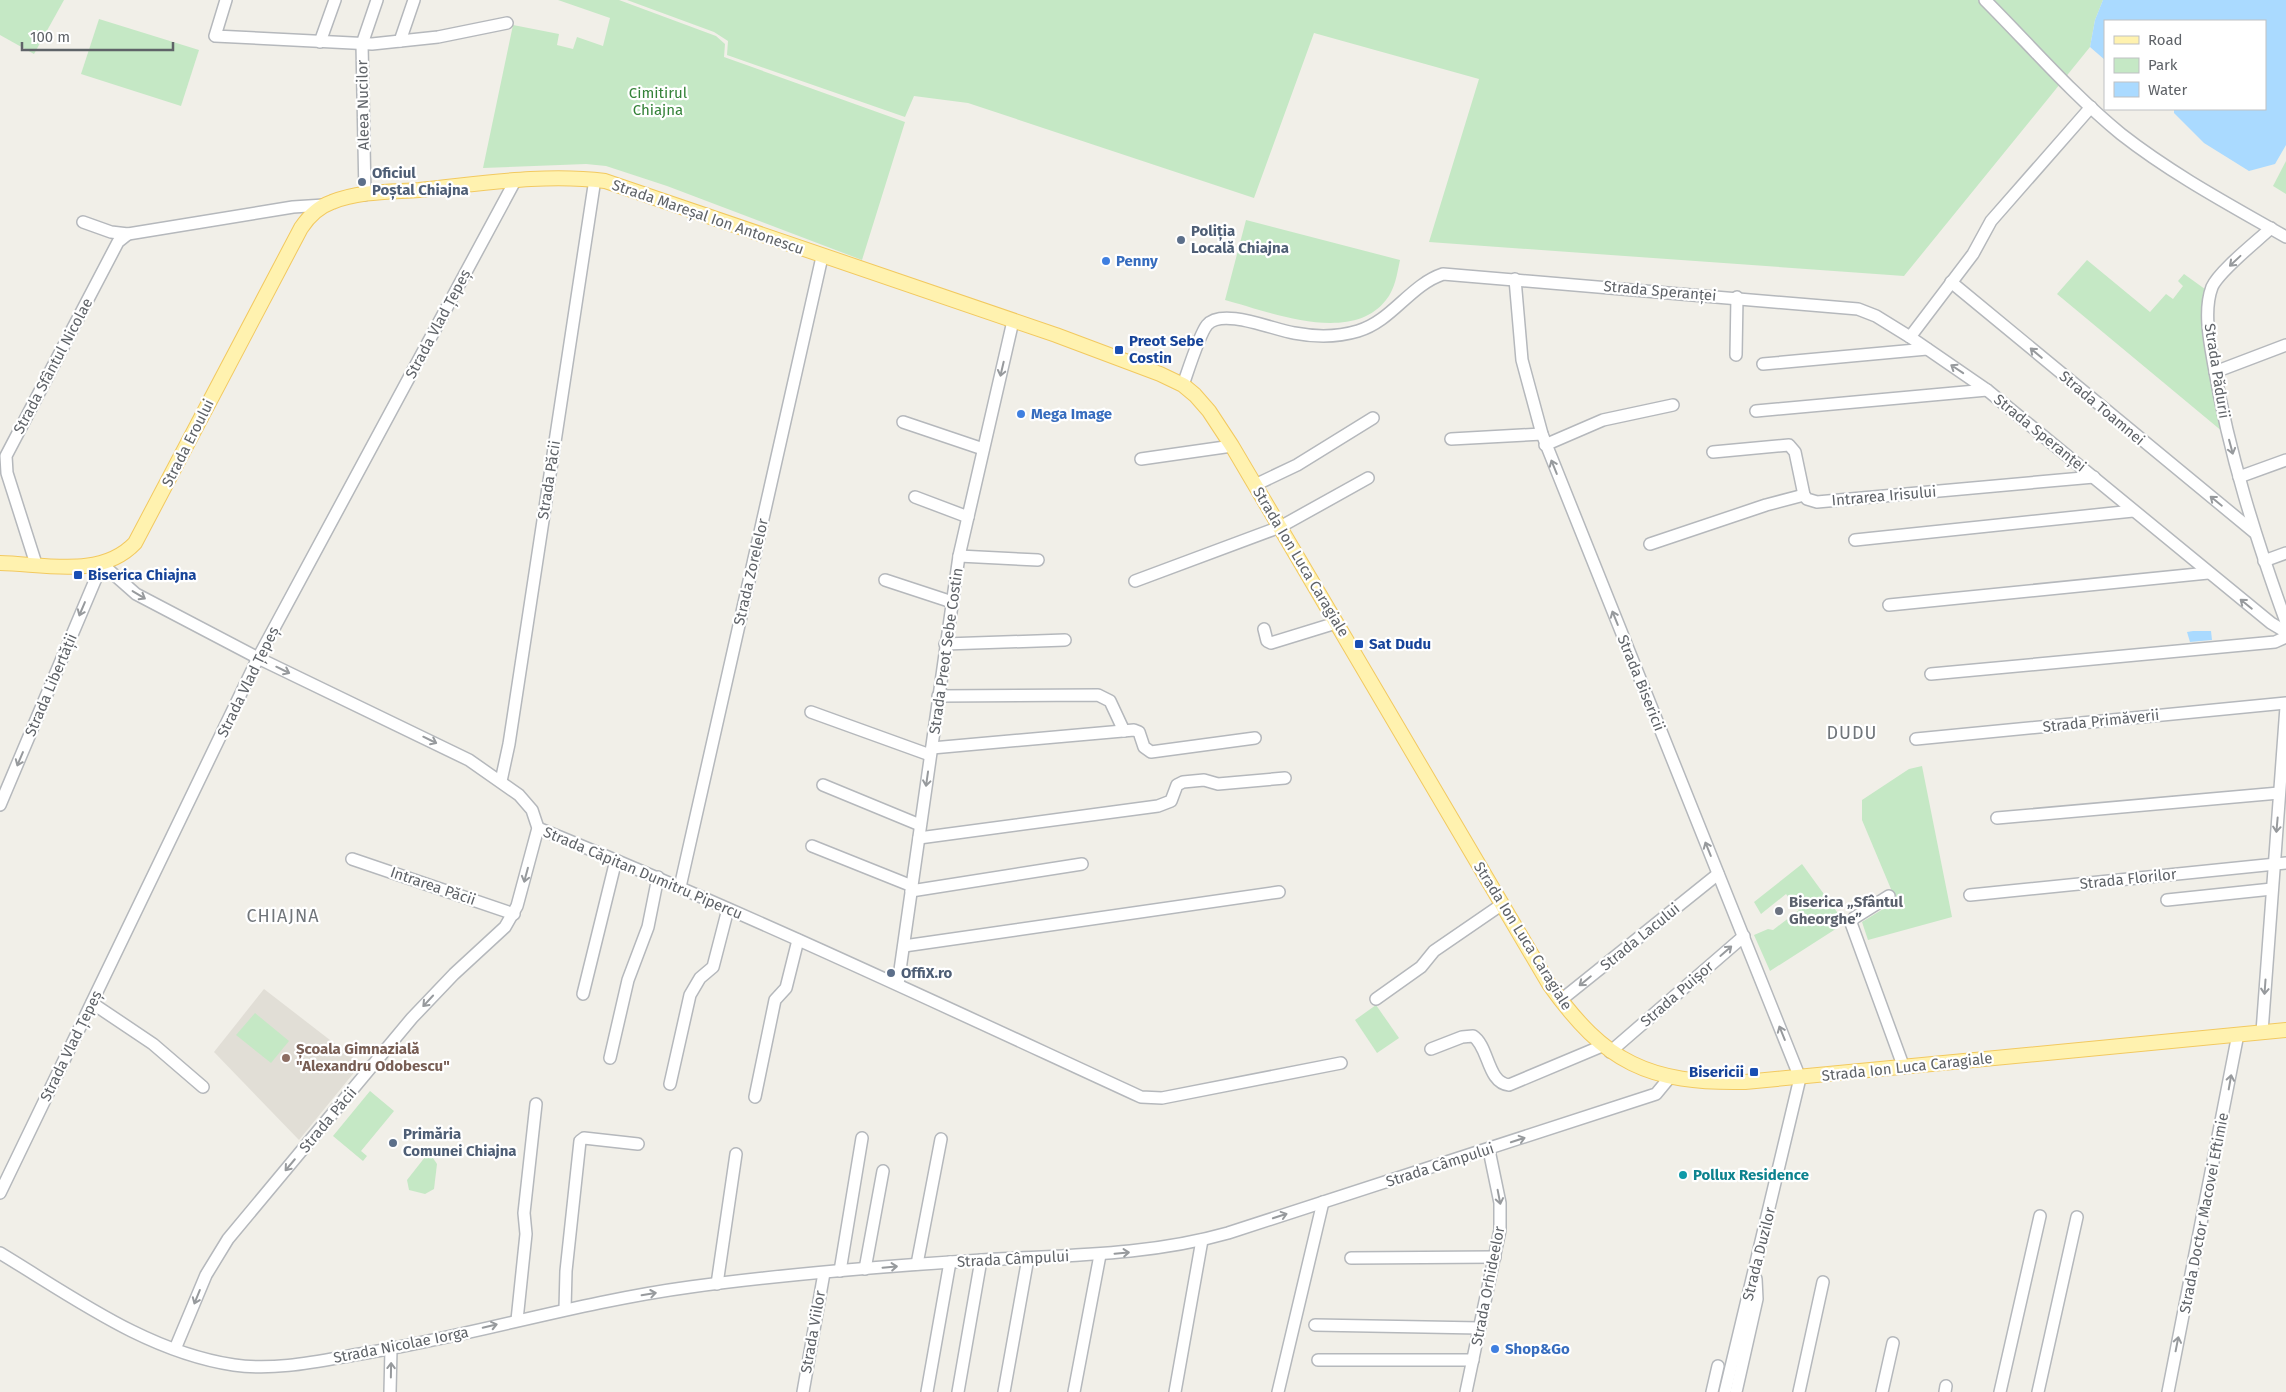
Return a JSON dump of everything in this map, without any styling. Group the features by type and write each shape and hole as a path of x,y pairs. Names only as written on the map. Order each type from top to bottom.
{"main road":[{"name":"Strada Mareșal Ion Antonescu","path":"308,218 324,205 342,198 515,181 565,178 595,179 615,184 1013,321"},
{"name":"Strada Eroului","path":"0,563 77,566 102,564 127,551 140,535 308,218"},
{"name":"Strada Ion Luca Caragiale","path":"1013,321 1147,369 1183,385 1209,411 1280,526 1501,905 1561,1000 1584,1029 1606,1049 1642,1068 1670,1077 1728,1083 1799,1082 1904,1068 2286,1030"}],"street":[{"name":"Aleea Nucilor","path":"226,0 215,36 362,44 400,42 454,35 507,24"},
{"path":"320,42 334,0"},
{"name":"Aleea Nucilor","path":"365,195 362,44 377,0"},
{"path":"400,42 414,0"},
{"path":"1985,0 2091,107 2159,162 2286,237"},
{"path":"1910,337 1973,254 1991,221 2091,107"},
{"name":"Strada Păcii","path":"501,781 509,744 595,179"},
{"name":"Strada Vlad Țepeș","path":"0,1193 258,658 515,181"},
{"path":"83,222 111,232 128,234 293,207 324,205"},
{"name":"Strada Pădurii","path":"2271,228 2213,285 2209,302 2209,326 2224,420 2254,532 2286,622"},
{"name":"Strada Sfântul Nicolae","path":"36,564 7,473 6,456 118,242 128,234"},
{"name":"Strada Zorelelor","path":"680,887 822,256"},
{"name":"Strada Speranței","path":"1183,385 1205,329 1215,320 1233,318 1308,335 1343,334 1361,330 1380,321 1423,285 1438,276 1450,274 1737,297 1858,309 1876,316 1910,337 1987,390 2271,624 2286,632"},
{"name":"Strada Bisericii","path":"1515,279 1522,360 1543,440 1744,936 1799,1082"},
{"name":"Strada Toamnei","path":"1951,282 2254,532"},
{"path":"1736,355 1737,297"},
{"name":"Strada Preot Sebe Costin","path":"898,984 959,556 1013,321"},
{"path":"2215,372 2286,345"},
{"path":"1762,364 1926,349"},
{"path":"1756,410 1987,390"},
{"path":"1451,438 1543,440 1603,420 1673,405"},
{"path":"1255,486 1297,465 1373,418"},
{"path":"903,422 983,449"},
{"path":"1650,544 1804,494 1795,452 1789,445 1714,452"},
{"path":"1141,459 1232,446"},
{"path":"2239,477 2286,460"},
{"name":"Intrarea Irisului","path":"1804,494 1807,499 1817,502 2094,477"},
{"path":"1135,581 1280,526 1368,478"},
{"path":"915,497 968,517"},
{"path":"1855,540 2133,511"},
{"path":"2264,561 2286,553"},
{"path":"959,556 1038,560"},
{"name":"Strada Căpitan Dumitru Pipercu","path":"102,564 136,594 258,658 453,751 501,781 519,795 532,810 538,828 658,877 898,984 1141,1097 1162,1098 1341,1063"},
{"name":"Strada Libertății","path":"0,805 102,564"},
{"path":"1889,605 2208,572"},
{"path":"885,580 952,602"},
{"path":"1264,628 1267,641 1271,643 1336,623"},
{"path":"1931,674 2275,642 2286,638"},
{"path":"945,644 1065,640"},
{"path":"938,696 1098,695 1110,700 1124,731"},
{"name":"Strada Primăverii","path":"1916,739 2286,703"},
{"path":"2262,1032 2286,707"},
{"path":"811,712 931,752 1136,730 1144,747 1151,752 1255,738"},
{"path":"919,838 1158,806 1171,801 1177,785 1183,782 1204,780 1218,784 1285,778"},
{"path":"823,785 920,825"},
{"path":"1997,818 2279,793"},
{"name":"Strada Păcii","path":"175,1349 206,1275 228,1239 412,1018 454,974 505,927 514,914 538,828"},
{"path":"812,846 911,889 1082,864"},
{"name":"Intrarea Păcii","path":"352,859 514,914"},
{"path":"583,994 616,860"},
{"name":"Strada Florilor","path":"1970,895 2286,863"},
{"name":"Strada Lacului","path":"1561,1000 1718,874"},
{"path":"610,1058 628,980 645,936 658,877"},
{"path":"2167,900 2272,889"},
{"path":"904,946 1279,892"},
{"path":"1889,896 1854,918 1851,924 1904,1068"},
{"path":"1376,998 1421,967 1434,951 1501,905"},
{"path":"670,1084 690,995 700,978 713,967 728,909"},
{"name":"Strada Puișor","path":"1430,1049 1462,1037 1473,1036 1482,1045 1496,1077 1500,1082 1509,1086 1606,1049 1744,936"},
{"path":"755,1097 775,1000 786,988 798,940"},
{"path":"92,1003 153,1044 203,1087"},
{"name":"Strada Doctor Macovei Eftimie","path":"2168,1392 2238,1034"},
{"name":"Strada Câmpului","path":"824,1272 981,1260 1100,1255 1157,1249 1202,1240 1489,1150 1656,1094 1670,1077"},
{"name":"Strada Duzilor","path":"1725,1392 1799,1082"},
{"path":"517,1320 526,1234 524,1213 536,1104"},
{"path":"565,1310 566,1272 580,1141 584,1138 638,1144"},
{"path":"840,1271 862,1138"},
{"path":"917,1264 941,1139"},
{"name":"Strada Orhideelor","path":"1466,1392 1495,1258 1501,1210 1489,1150"},
{"path":"717,1284 736,1154"},
{"path":"866,1269 883,1171"},
{"path":"1278,1392 1323,1202"},
{"path":"2000,1392 2040,1216"},
{"path":"2038,1392 2077,1217"},
{"path":"1175,1392 1183,1335 1202,1240"},
{"name":"Strada Nicolae Iorga","path":"0,1253 110,1320 175,1349 224,1362 252,1366 306,1363 391,1349 621,1298 717,1284 824,1272"},
{"path":"1074,1392 1100,1255"},
{"path":"1004,1392 1028,1258"},
{"path":"1351,1258 1495,1258"},
{"path":"958,1392 981,1260"},
{"path":"927,1392 950,1262"},
{"path":"1736,1392 1757,1299 1756,1267"},
{"name":"Strada Viilor","path":"803,1392 824,1272"},
{"path":"1799,1392 1822,1282"},
{"path":"1315,1325 1480,1328"},
{"path":"1882,1392 1893,1342"},
{"path":"390,1392 391,1349"},
{"path":"1318,1360 1473,1360"},
{"path":"1712,1392 1718,1366"}],"shaded area":[{"name":"Școala Gimnazială \"Alexandru Odobescu\"","path":"264,989 361,1064 299,1140 214,1052"}],"green space":[{"path":"0,0 64,0 34,54 0,35"},
{"name":"Cimitirul Chiajna","path":"558,0 619,0 716,36 725,44 724,57 905,122 862,260 667,186 606,166 586,164 483,168 513,25 559,34 557,45 573,49 577,37 603,46 610,18"},
{"path":"627,0 2103,0 2095,20 2090,47 1904,276 1429,242 1479,79 1314,33 1254,198 968,103 914,96 905,117 727,55 728,41 714,32"},
{"path":"99,19 199,50 181,106 81,74"},
{"path":"2286,161 2286,194 2273,186"},
{"path":"1246,220 1400,260 1392,291 1386,300 1371,313 1352,321 1332,323 1286,317 1225,300"},
{"path":"2087,260 2150,312 2166,294 2173,299 2183,286 2178,281 2184,274 2209,292 2223,432 2057,294"},
{"path":"1922,766 1952,917 1868,940 1862,922 1896,901 1862,820 1862,800 1909,769"},
{"path":"1802,864 1845,923 1770,971 1754,935 1768,929 1773,930 1799,910 1786,894 1761,914 1754,902"},
{"path":"1376,1005 1399,1038 1377,1053 1355,1020"},
{"path":"255,1013 289,1041 271,1063 236,1035"},
{"path":"370,1091 394,1111 361,1151 367,1156 363,1161 333,1136"},
{"path":"429,1152 437,1164 434,1189 425,1194 409,1190 407,1180"}],"water":[{"path":"2103,0 2286,0 2286,145 2275,164 2249,171 2204,143 2174,113 2174,110 2266,110 2266,20 2104,20 2104,59 2090,47 2095,20"},
{"path":"2211,631 2212,640 2190,642 2187,632"}],"place":[{"name":"Oficiul Poștal Chiajna","path":"362,182"},
{"name":"Poliția Locală Chiajna","path":"1181,240"},
{"name":"Penny","path":"1106,261"},
{"name":"Preot Sebe Costin","path":"1119,350"},
{"name":"Mega Image","path":"1021,414"},
{"name":"Biserica Chiajna","path":"78,575"},
{"name":"Sat Dudu","path":"1359,644"},
{"name":"Biserica „Sfântul Gheorghe”","path":"1779,911"},
{"name":"OffiX.ro","path":"891,973"},
{"name":"Școala Gimnazială \"Alexandru Odobescu\"","path":"286,1058"},
{"name":"Bisericii","path":"1754,1072"},
{"name":"Primăria Comunei Chiajna","path":"393,1143"},
{"name":"Pollux Residence","path":"1683,1175"},
{"name":"Shop&Go","path":"1495,1349"}],"district":[{"name":"DUDU","path":"1852,733"},
{"name":"CHIAJNA","path":"283,916"}]}
